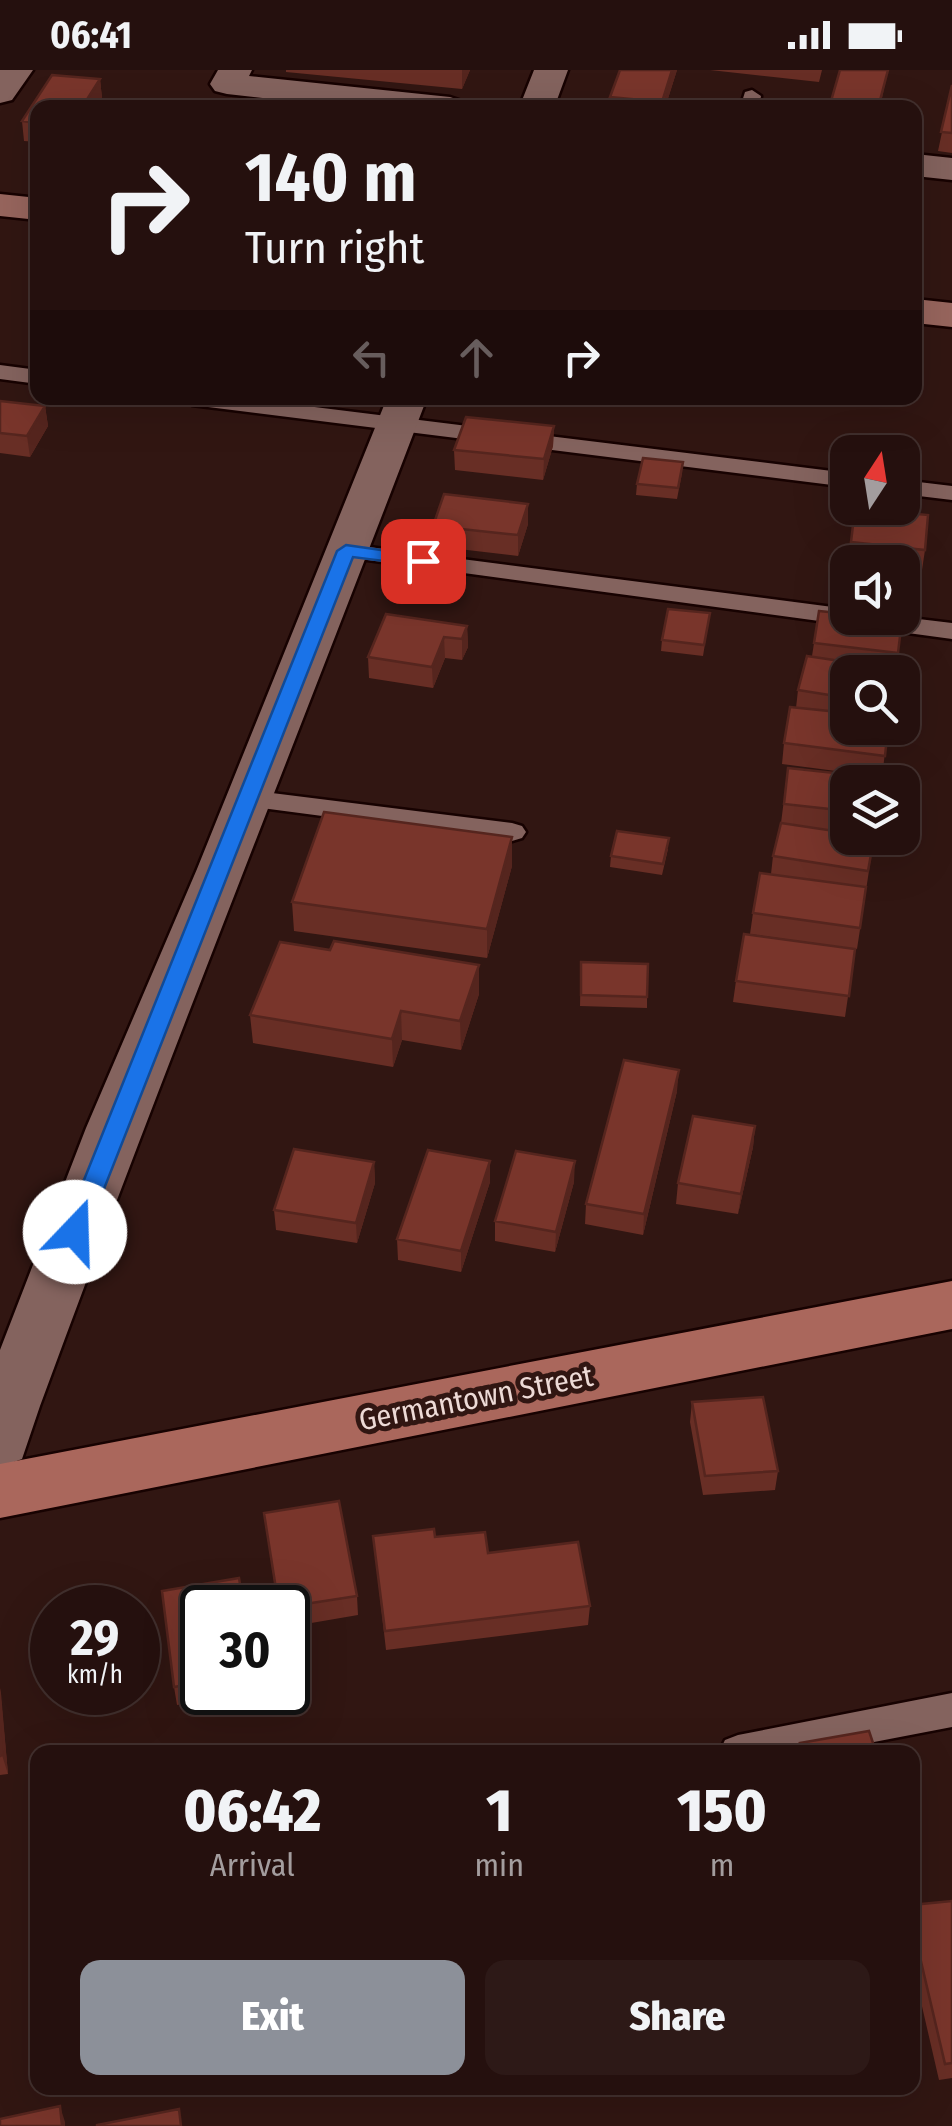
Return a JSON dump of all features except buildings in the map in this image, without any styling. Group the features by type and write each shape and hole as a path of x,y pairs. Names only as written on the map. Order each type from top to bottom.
{"main road":[{"name":"Germantown Street","path":"0,1491 952,1305"}],"street":[{"path":"0,93 16,70"},
{"path":"235,70 226,84 375,100"},
{"path":"539,100 551,70"},
{"path":"922,166 952,169"},
{"path":"0,205 30,208"},
{"path":"922,312 952,315"},
{"path":"0,1442 9,1406 114,1128 402,411"}],"lane":[{"path":"0,372 30,377"},
{"path":"305,405 402,411 830,477"},
{"path":"920,490 952,494"},
{"path":"346,551 830,614"},
{"path":"920,627 952,631"},
{"path":"248,799 512,832"},
{"path":"774,1745 952,1710"}],"route":[{"path":"75,1232 346,551 423,561"}]}
